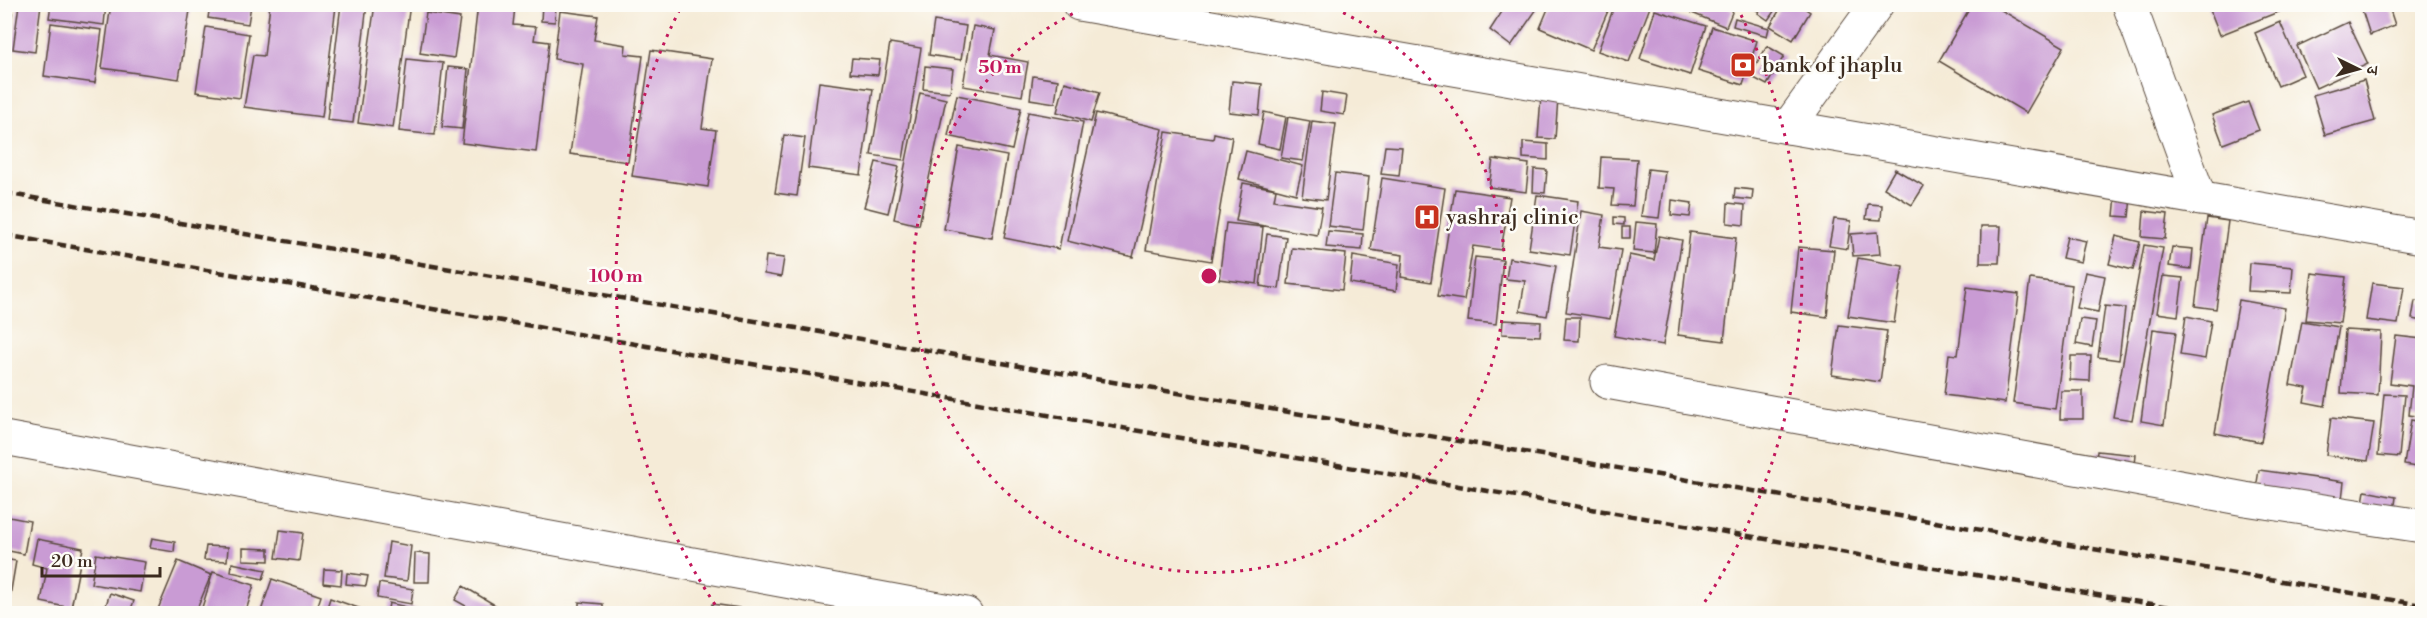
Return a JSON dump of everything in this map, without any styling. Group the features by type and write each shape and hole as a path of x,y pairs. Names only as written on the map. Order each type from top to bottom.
{"street":[{"path":"1078,4 1149,10 1788,127 2422,237"},
{"path":"1788,127 1877,4"},
{"path":"2129,4 2200,199"},
{"path":"1607,382 2245,499 2422,526"},
{"path":"4,438 931,610 966,614"}],"building":[{"path":"19,4 41,4 35,52 13,49"},
{"path":"51,4 106,4 104,25 49,18"},
{"path":"111,4 191,4 179,79 102,68"},
{"path":"270,4 336,6 322,117 244,107 253,55 264,56"},
{"path":"341,4 367,4 353,123 327,120"},
{"path":"375,4 410,4 393,128 358,123"},
{"path":"478,4 515,7 513,25 536,27 534,40 549,42 536,152 462,143"},
{"path":"542,4 556,4 555,22 541,21"},
{"path":"1507,4 1531,4 1537,9 1511,46 1490,30"},
{"path":"1550,4 1611,4 1591,50 1540,28"},
{"path":"1615,4 1642,4 1650,7 1629,62 1598,51"},
{"path":"1695,4 1720,4 1733,10 1726,27 1692,13"},
{"path":"1746,4 1762,4 1758,11"},
{"path":"1764,4 1779,4 1768,20 1758,13"},
{"path":"1783,4 1798,4 1810,12 1793,40 1770,26"},
{"path":"1972,4 1991,4 2064,47 2026,113 1939,61"},
{"path":"2360,4 2388,4 2395,25 2370,35"},
{"path":"210,5 251,5 248,24 208,18"},
{"path":"2208,5 2296,5 2220,35"},
{"path":"1655,10 1706,26 1690,75 1640,59"},
{"path":"560,11 598,16 594,40 626,45 625,54 643,56 628,162 570,154 583,64 554,59"},
{"path":"4,12 12,13 6,47 4,47"},
{"path":"426,13 460,18 454,58 420,53"},
{"path":"1735,18 1769,28 1767,36 1733,26"},
{"path":"934,21 966,26 961,60 929,55"},
{"path":"2280,22 2303,75 2278,86 2255,33"},
{"path":"2348,22 2368,64 2316,88 2297,46"},
{"path":"51,23 102,30 95,83 44,76"},
{"path":"973,26 995,30 990,55 1028,62 1022,96 963,86"},
{"path":"206,27 249,34 240,98 196,92"},
{"path":"1712,27 1757,41 1743,85 1698,71"},
{"path":"890,43 921,48 903,160 871,155"},
{"path":"1767,46 1784,56 1767,85 1750,76"},
{"path":"651,50 712,59 702,128 716,130 708,187 632,176"},
{"path":"852,58 880,60 878,75 850,73"},
{"path":"407,59 443,63 435,135 399,131"},
{"path":"925,66 953,69 950,92 923,89"},
{"path":"448,67 468,69 462,129 442,127"},
{"path":"1033,76 1058,80 1055,103 1030,99"},
{"path":"2364,80 2375,121 2325,135 2313,95"},
{"path":"1232,81 1262,84 1259,115 1229,112"},
{"path":"819,82 873,89 861,175 808,168"},
{"path":"1065,82 1100,92 1091,122 1057,112"},
{"path":"1322,92 1347,96 1344,115 1320,111"},
{"path":"920,93 946,99 919,225 894,219"},
{"path":"957,95 1021,108 1012,150 948,136"},
{"path":"1541,96 1558,98 1555,139 1538,138"},
{"path":"2248,102 2259,130 2223,144 2212,115"},
{"path":"1028,112 1083,122 1059,249 1004,238"},
{"path":"1264,112 1286,117 1280,149 1258,144"},
{"path":"1096,113 1163,129 1133,257 1067,241"},
{"path":"1288,117 1310,121 1303,161 1281,158"},
{"path":"1312,121 1336,124 1326,200 1302,197"},
{"path":"1166,132 1213,139 1214,133 1232,137 1211,261 1146,250"},
{"path":"784,135 805,138 797,196 775,193"},
{"path":"1523,142 1548,144 1548,160 1523,158"},
{"path":"1385,146 1402,147 1399,176 1381,174"},
{"path":"959,147 1007,156 992,238 944,229"},
{"path":"1246,151 1303,166 1296,194 1239,179"},
{"path":"1601,157 1637,159 1633,206 1612,205 1614,189 1599,188"},
{"path":"1493,159 1529,164 1526,192 1489,187"},
{"path":"876,162 899,167 888,213 864,207"},
{"path":"1534,169 1547,170 1545,193 1533,192"},
{"path":"1648,169 1665,171 1659,218 1641,216"},
{"path":"1895,169 1924,186 1912,205 1884,188"},
{"path":"1335,173 1369,177 1363,230 1328,226"},
{"path":"1382,178 1445,188 1431,282 1401,277 1403,255 1371,250"},
{"path":"1243,183 1276,189 1274,200 1322,207 1317,235 1236,221"},
{"path":"1735,188 1753,190 1752,200 1734,198"},
{"path":"1455,189 1510,197 1501,250 1473,246 1464,300 1438,296"},
{"path":"1537,195 1578,201 1570,255 1529,249"},
{"path":"2116,195 2131,197 2129,217 2114,216"},
{"path":"1672,200 1692,203 1690,217 1671,215"},
{"path":"1728,203 1745,205 1744,225 1727,223"},
{"path":"1868,204 1882,205 1881,220 1866,219"},
{"path":"1581,211 1604,215 1599,247 1621,250 1610,319 1566,312"},
{"path":"2144,211 2168,214 2165,239 2142,237"},
{"path":"1614,217 1624,218 1624,225 1614,224"},
{"path":"2207,218 2228,221 2216,309 2195,306"},
{"path":"1834,219 1851,221 1847,249 1829,246"},
{"path":"1636,222 1657,224 1654,253 1633,251"},
{"path":"1226,223 1263,227 1257,284 1219,279"},
{"path":"1981,226 2001,226 1999,263 1980,263"},
{"path":"1622,227 1630,227 1630,238 1622,238"},
{"path":"1328,231 1363,234 1362,250 1326,247"},
{"path":"1690,232 1736,238 1724,341 1678,335"},
{"path":"1878,232 1880,254 1853,256 1851,234"},
{"path":"1267,234 1286,237 1279,289 1260,286"},
{"path":"1659,236 1682,240 1663,345 1614,336 1629,255 1654,260"},
{"path":"2116,236 2140,242 2133,270 2109,264"},
{"path":"2067,237 2086,241 2081,262 2062,258"},
{"path":"2144,245 2163,248 2132,420 2113,417"},
{"path":"1798,247 1834,250 1827,317 1791,312"},
{"path":"2172,247 2193,249 2191,269 2169,266"},
{"path":"1292,248 1346,254 1342,290 1288,284"},
{"path":"766,256 784,258 781,277 764,274"},
{"path":"1353,256 1399,264 1396,291 1350,283"},
{"path":"1475,257 1503,260 1496,324 1468,321"},
{"path":"1509,258 1556,266 1547,316 1520,311 1525,281 1506,279"},
{"path":"1858,258 1903,266 1894,323 1848,316"},
{"path":"2250,263 2293,267 2291,293 2248,291"},
{"path":"2085,272 2105,276 2098,312 2077,308"},
{"path":"2312,273 2346,277 2340,323 2306,320"},
{"path":"2163,276 2183,278 2178,316 2157,313"},
{"path":"2030,279 2072,285 2055,409 2013,403"},
{"path":"2372,283 2404,287 2398,324 2366,320"},
{"path":"1967,287 2019,294 2005,403 1944,395 1949,354 1958,355"},
{"path":"2239,300 2285,308 2261,442 2215,433"},
{"path":"2415,301 2422,302 2422,321 2412,319"},
{"path":"2105,306 2125,308 2119,360 2098,357"},
{"path":"2186,316 2211,321 2205,359 2180,355"},
{"path":"1566,317 1580,317 1579,341 1564,340"},
{"path":"2080,319 2096,321 2092,347 2076,344"},
{"path":"1503,320 1541,322 1540,336 1502,334"},
{"path":"2302,321 2339,327 2325,406 2304,402 2307,388 2290,385"},
{"path":"1839,325 1887,331 1880,382 1832,375"},
{"path":"2153,329 2176,332 2164,425 2141,421"},
{"path":"2345,330 2381,332 2378,395 2341,393"},
{"path":"2396,336 2422,339 2422,417 2409,415 2412,386 2390,383"},
{"path":"2071,356 2091,356 2090,381 2070,380"},
{"path":"2061,391 2083,391 2083,419 2060,419"},
{"path":"2384,394 2405,395 2399,457 2378,455"},
{"path":"2331,418 2374,423 2368,461 2326,455"},
{"path":"2411,420 2422,422 2422,468 2404,465"},
{"path":"2097,451 2136,455 2134,474 2095,470"},
{"path":"2259,470 2344,482 2341,508 2255,495"},
{"path":"2365,491 2396,497 2393,519 2361,514"},
{"path":"4,516 30,521 24,554 4,550"},
{"path":"280,530 303,533 299,561 276,558"},
{"path":"152,538 175,542 174,552 150,548"},
{"path":"37,539 83,548 71,608 41,602 47,568 32,564"},
{"path":"389,542 411,546 407,581 384,578"},
{"path":"206,546 228,547 227,561 204,560"},
{"path":"243,548 269,549 269,561 243,560"},
{"path":"415,553 430,554 429,582 414,582"},
{"path":"96,554 145,562 140,592 91,584"},
{"path":"4,559 16,561 7,614 4,614"},
{"path":"178,561 211,575 195,614 156,614"},
{"path":"232,563 266,570 263,579 231,572"},
{"path":"324,569 342,570 341,585 323,583"},
{"path":"213,572 254,585 245,614 200,614"},
{"path":"347,573 368,576 366,586 346,584"},
{"path":"272,579 321,596 315,614 260,614"},
{"path":"379,583 413,589 411,604 377,598"},
{"path":"463,586 500,608 496,614 480,614 455,600"},
{"path":"110,593 134,601 129,614 103,614"},
{"path":"330,598 367,611 366,614 325,614"},
{"path":"579,602 603,604 603,614 579,614"},
{"path":"389,603 424,611 424,614 387,614"},
{"path":"712,604 753,610 753,614 710,614"}],"railway":[{"path":"4,193 2422,605"},
{"path":"4,235 2212,614"}],"place":[{"name":"bank of jhaplu","path":"1743,65"},
{"name":"yashraj clinic","path":"1427,217"}]}
